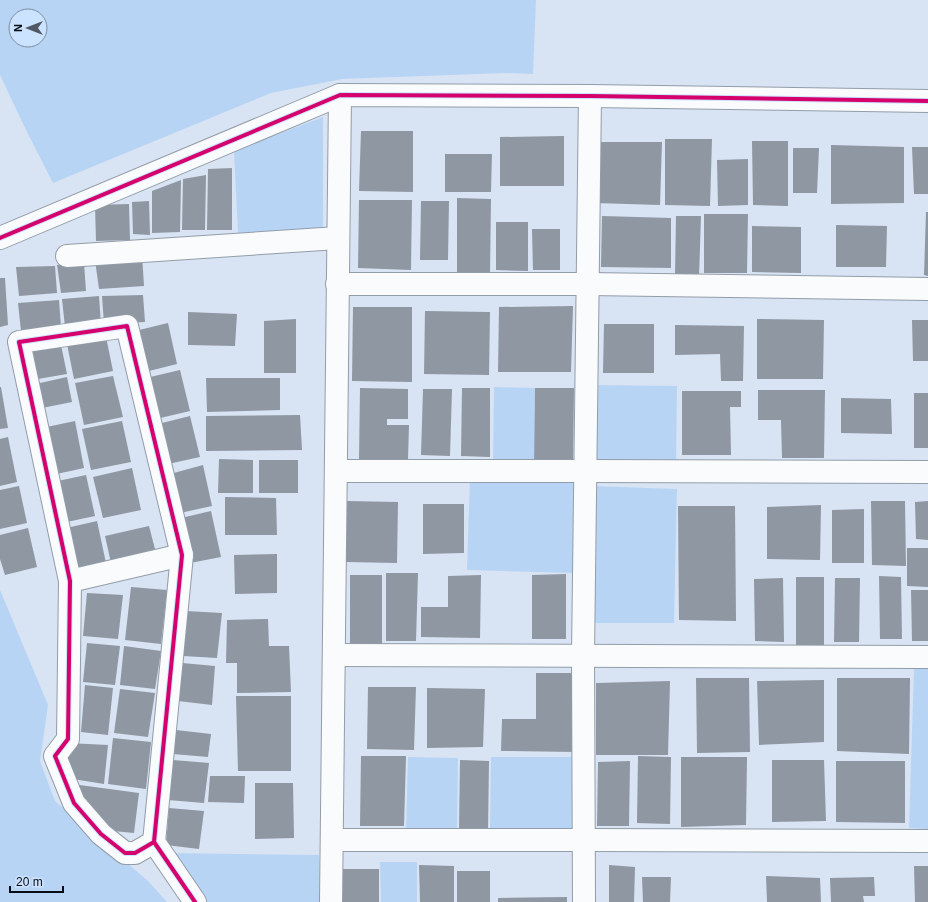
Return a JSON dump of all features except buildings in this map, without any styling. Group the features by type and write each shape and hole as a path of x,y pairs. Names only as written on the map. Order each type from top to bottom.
{"street":[{"path":"331,902 340,95"},
{"path":"0,238 340,95 590,96 928,101"},
{"path":"584,902 583,656 590,96"},
{"path":"67,256 338,238"},
{"path":"338,284 588,284 928,288"},
{"path":"154,842 135,853 125,853 102,834 74,803 55,756 68,739 70,580 19,342 127,326 182,555 154,842 195,902"},
{"path":"336,471 928,472"},
{"path":"70,580 182,555"},
{"path":"334,655 928,657"},
{"path":"332,840 928,841"}],"shaded area":[{"path":"0,0 536,0 533,74 505,73 342,79 271,93 53,183 0,75"},
{"path":"323,117 323,230 238,233 234,151"},
{"path":"591,385 677,386 676,467 590,465"},
{"path":"494,387 535,388 534,467 493,466"},
{"path":"470,476 580,476 576,573 467,570"},
{"path":"592,486 677,489 674,623 591,623"},
{"path":"0,590 48,705 40,761 55,801 148,881 167,902 0,902"},
{"path":"914,669 928,669 928,829 909,828"},
{"path":"408,757 458,758 457,832 406,832"},
{"path":"491,757 576,757 575,833 490,832"},
{"path":"170,853 319,855 320,902 204,902"},
{"path":"380,862 417,862 417,902 381,902"}],"cycle path":[{"path":"0,238 340,95 590,96 928,101"},
{"path":"154,842 135,853 125,853 101,834 74,803 55,756 68,739 70,581 19,342 127,326 182,555 154,842 195,902"}]}
